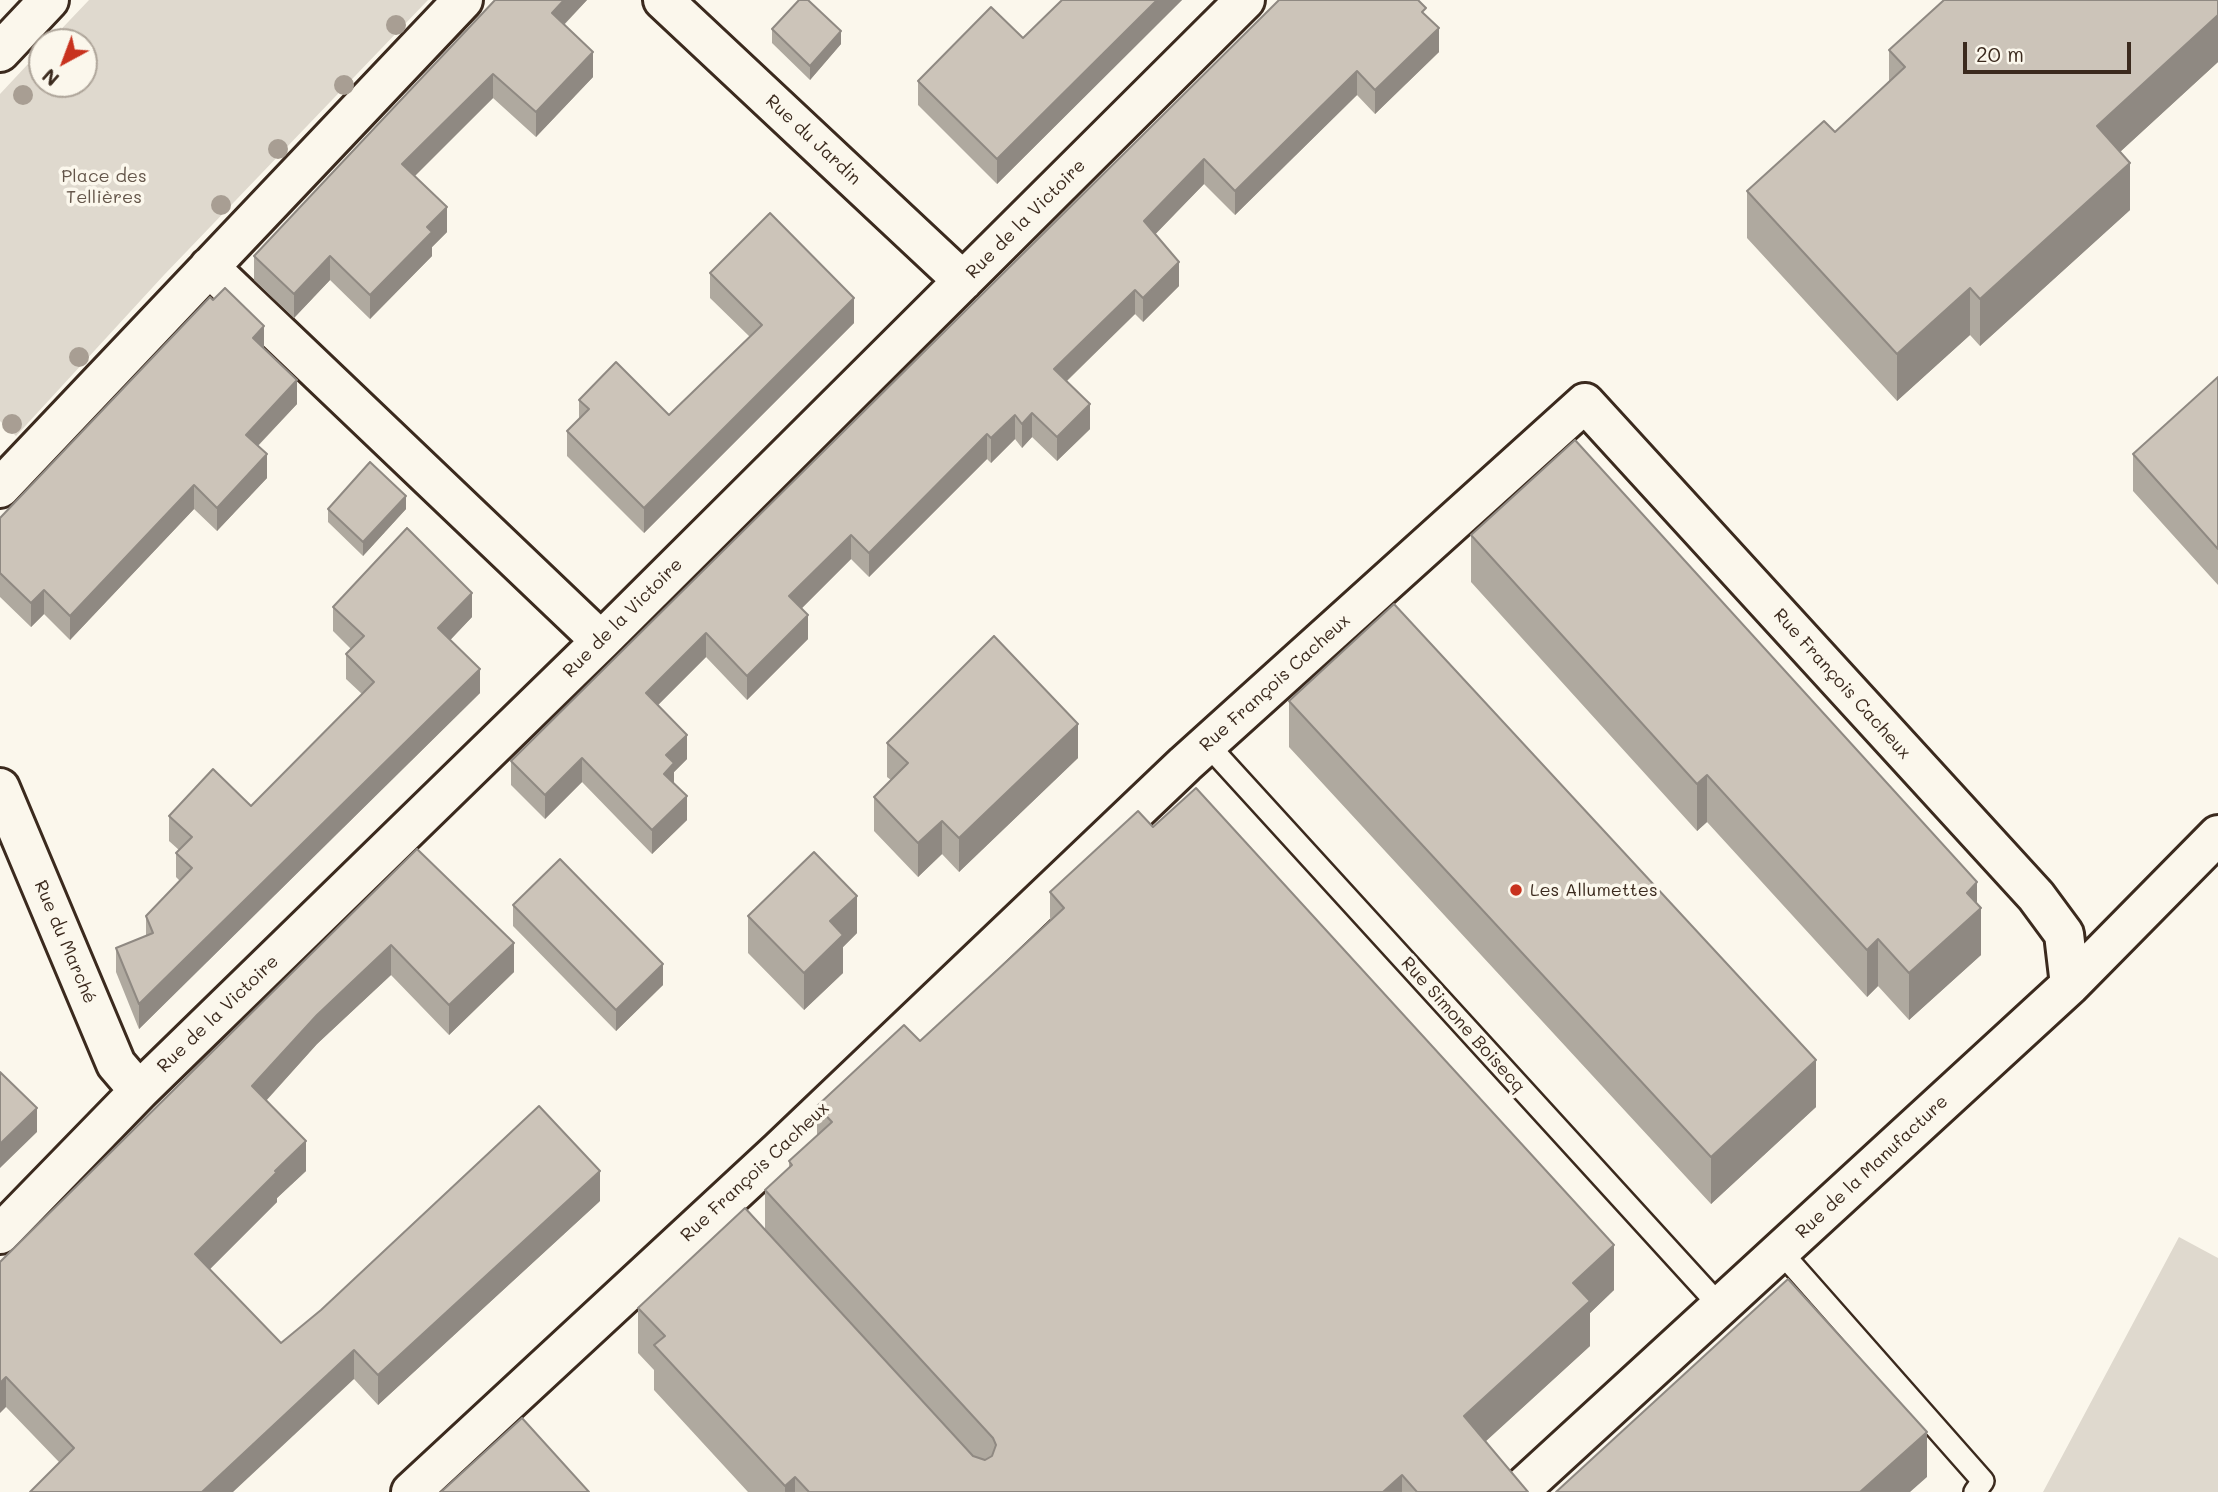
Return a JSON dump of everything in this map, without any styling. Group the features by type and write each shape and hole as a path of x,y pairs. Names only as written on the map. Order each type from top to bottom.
{"street":[{"path":"0,52 49,0"},
{"path":"0,488 463,0"},
{"name":"Rue du Jardin","path":"663,0 964,281"},
{"name":"Rue de la Victoire","path":"0,1234 139,1091 601,640 1245,0"},
{"path":"209,267 601,640"},
{"name":"Rue François Cacheux","path":"411,1492 727,1213 1206,744 1585,403 2036,896 2064,934 2070,985"},
{"name":"Rue du Marché","path":"0,788 116,1064 139,1091"},
{"name":"Rue de la Manufacture","path":"1518,1492 2070,985 2218,835"}],"lane":[{"name":"Rue Simone Boisecq","path":"1206,744 1720,1306"},
{"path":"1780,1251 1983,1481 1975,1492"}],"green space":[{"name":"Place des Tellières","path":"89,0 428,0 164,275 16,436 0,421 0,94 28,64 28,98 98,98 98,28 62,28"},
{"path":"2179,1237 2218,1258 2218,1492 2043,1492"}],"building":[{"path":"495,0 564,0 552,13 593,52 536,112 493,74 402,164 447,207 427,227 432,232 370,295 330,256 294,294 254,256"},
{"path":"799,0 808,0 841,31 810,66 772,29"},
{"path":"1062,0 1157,0 997,159 918,81 991,7 1023,38"},
{"path":"1279,0 1418,0 1426,8 1422,12 1439,28 1375,90 1357,71 1235,191 1204,159 1144,221 1179,262 1143,298 1135,290 1054,369 1090,404 1057,437 1032,413 1022,424 1015,415 991,438 987,434 869,553 851,535 789,596 808,615 747,676 706,633 646,693 687,735 666,755 674,763 664,774 687,796 652,830 582,758 545,795 511,761"},
{"path":"1944,0 2218,0 2218,15 2097,126 2130,163 1980,299 1970,288 1897,354 1747,191 1824,121 1835,132 1905,67 1889,50"},
{"path":"770,213 854,298 644,508 567,431 589,409 579,400 616,362 669,415 762,325 710,273"},
{"path":"225,288 264,326 253,338 297,380 246,435 267,454 217,508 194,485 70,616 44,590 31,603 0,573 0,518 210,297 213,300"},
{"path":"2218,377 2218,549 2133,454"},
{"path":"1575,440 1977,882 1967,893 1981,908 1909,973 1878,939 1867,950 1707,775 1697,784 1471,535"},
{"path":"370,462 406,496 363,542 328,509"},
{"path":"407,528 472,593 438,628 480,669 139,1004 116,948 153,933 146,916 192,868 176,853 192,837 169,816 213,769 251,806 374,682 346,654 364,636 333,607"},
{"path":"1394,604 1816,1060 1711,1157 1289,701"},
{"path":"994,636 1078,724 959,838 942,821 918,843 874,797 908,763 887,743"},
{"path":"1196,788 1614,1245 1573,1283 1590,1301 1464,1416 1528,1492 1417,1492 1402,1475 1383,1492 809,1492 795,1477 785,1486 654,1345 665,1336 638,1308 745,1208 973,1456 985,1460 992,1456 996,1445 993,1438 765,1190 792,1165 789,1161 832,1122 817,1106 904,1025 920,1041 994,973 1064,908 1050,892 1138,811 1153,827"},
{"path":"417,849 514,943 449,1005 391,945 317,1015 252,1086 306,1141 195,1254 281,1343 321,1310 539,1106 600,1171 378,1375 354,1350 202,1492 30,1492 74,1448 6,1377 0,1383 0,1262"},
{"path":"814,852 857,896 830,921 843,935 804,973 748,916"},
{"path":"560,859 663,964 616,1010 513,905"},
{"path":"0,1072 37,1108 0,1144"},
{"path":"1788,1279 1927,1432 1860,1492 1556,1492"},
{"path":"522,1418 589,1492 441,1492"}],"place":[{"name":"Les Allumettes","path":"1516,890"}]}
